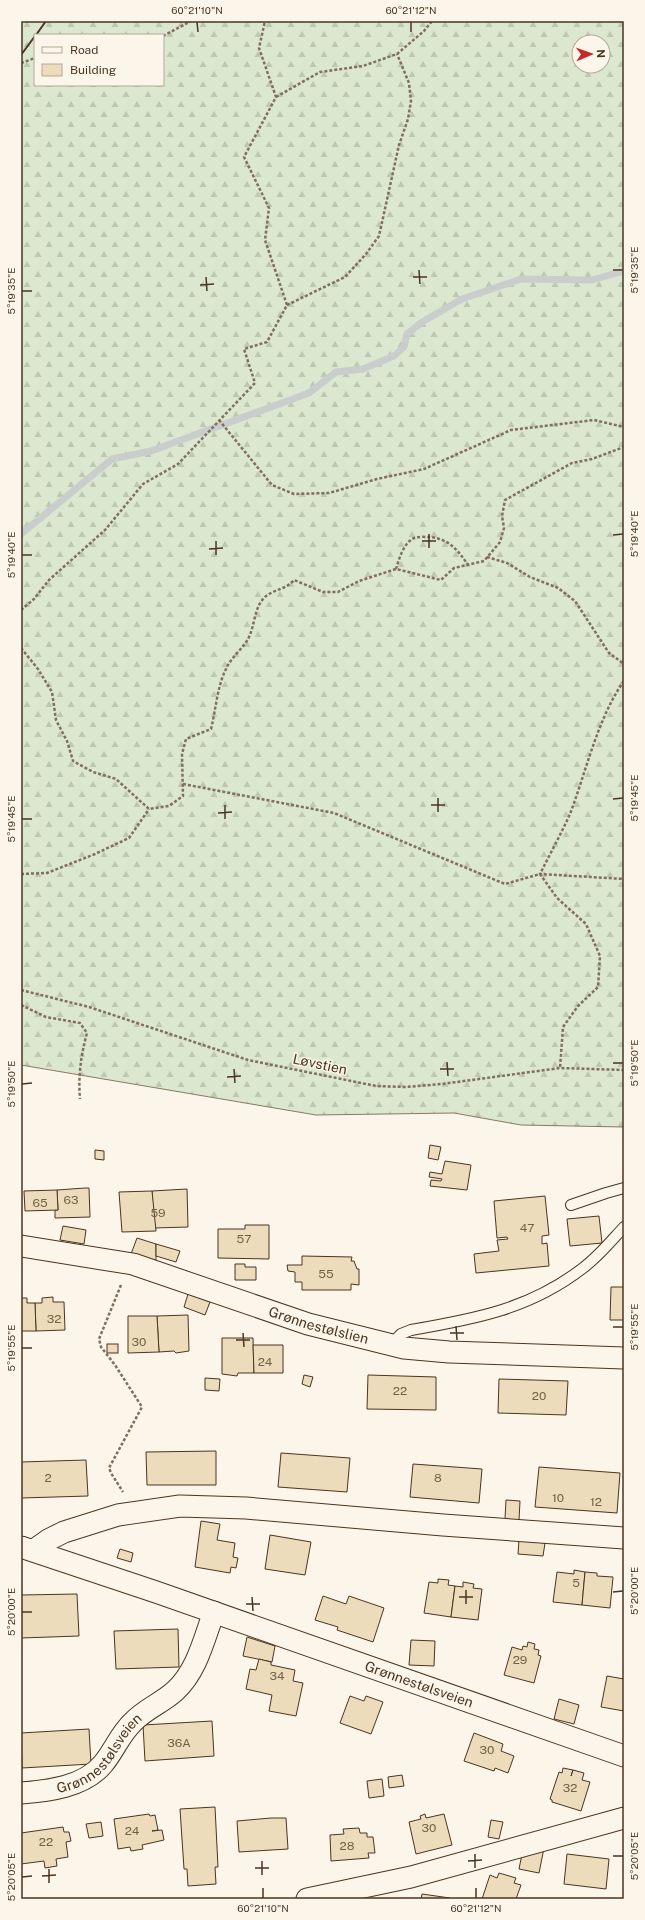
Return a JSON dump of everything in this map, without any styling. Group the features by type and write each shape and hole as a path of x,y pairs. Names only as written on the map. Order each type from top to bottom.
{"street":[{"name":"Grønnestølslien","path":"21,1246 133,1264 308,1324 404,1348 449,1352 624,1358"},
{"path":"27,1549 64,1532 118,1515 180,1506 246,1508 443,1525 624,1538"},
{"name":"Grønnestølsveien","path":"27,1549 214,1612 624,1756"},
{"name":"Grønnestølsveien","path":"21,1793 40,1792 70,1785 83,1779 102,1765 131,1723 142,1713 174,1692 185,1680 195,1664 214,1612"},
{"path":"307,1899 411,1877 624,1818"}],"lane":[{"path":"571,1205 624,1188"},
{"path":"390,1345 401,1334 411,1330 489,1315 520,1304 552,1289 584,1268 624,1227"}],"path":[{"path":"164,35 190,21"},
{"path":"265,21 259,48 276,97"},
{"path":"287,305 265,240 268,208 244,157 276,97 320,72 363,66 397,54 424,31 432,21"},
{"path":"21,610 34,599 49,580 105,530 143,484 178,464 255,383 244,349 268,342 287,305 345,277 366,254 379,236 399,145 408,118 411,101 409,83 397,54"},
{"path":"21,63 34,58"},
{"path":"219,420 272,485 294,494 329,494 378,479 424,469 510,430 594,420 624,427"},
{"path":"21,874 47,873 95,854 129,838 149,809 169,806 183,796 182,754 186,739 211,729 216,712 220,683 226,667 249,637 257,609 264,599 273,591 290,585 294,580 323,592 338,592 359,581 396,569 440,580 454,568 484,561 500,542 504,528 502,516 505,500 572,463 592,459 624,447"},
{"path":"396,569 404,548 412,539 424,536 440,538 450,543 468,565"},
{"path":"487,557 507,563 517,571 558,588 575,601 609,653 624,664"},
{"path":"21,648 38,669 52,692 56,720 67,741 73,761 93,772 116,779 149,809"},
{"path":"540,874 569,814 592,750 616,692 624,681"},
{"path":"183,784 334,813 505,884 540,874 624,879"},
{"path":"540,874 557,898 586,924 600,956 598,987 578,1006 563,1027 560,1068"},
{"name":"Løvstien","path":"21,990 89,1007 248,1060 376,1086 405,1087 442,1084 560,1068 624,1070"},
{"path":"21,1005 46,1017 80,1023 86,1033 81,1057 79,1085 80,1099"},
{"path":"123,1278 99,1340 100,1347 115,1365 142,1407 109,1468 124,1495"}],"green space":[{"path":"21,21 624,21 624,1127 521,1125 454,1113 316,1115 21,1065"}],"building":[{"path":"430,1145 441,1147 438,1160 428,1158"},
{"path":"95,1150 104,1151 104,1160 95,1159"},
{"path":"445,1161 471,1165 467,1190 430,1186 431,1180 441,1181 442,1179 429,1177 430,1172 442,1174"},
{"path":"89,1188 90,1217 55,1218 55,1210 58,1210 57,1190"},
{"path":"187,1189 188,1227 154,1228 152,1191"},
{"path":"57,1190 58,1210 25,1211 24,1191"},
{"path":"152,1191 156,1231 122,1232 119,1192"},
{"path":"545,1196 549,1235 542,1236 542,1244 547,1243 549,1266 476,1273 474,1254 499,1251 497,1240 508,1239 507,1237 497,1238 494,1201"},
{"path":"599,1216 602,1243 570,1246 567,1219"},
{"path":"245,1225 269,1225 269,1259 218,1258 218,1229 245,1229"},
{"path":"63,1226 86,1230 84,1244 60,1240"},
{"path":"137,1238 156,1244 156,1262 131,1254"},
{"path":"156,1244 180,1251 176,1262 156,1256"},
{"path":"302,1256 352,1257 351,1261 354,1261 357,1269 359,1269 359,1285 351,1284 351,1290 302,1290 302,1282 295,1282 295,1272 288,1271 287,1265 302,1265"},
{"path":"235,1264 245,1264 245,1267 256,1267 256,1280 235,1280"},
{"path":"611,1287 624,1287 624,1320 610,1320"},
{"path":"188,1294 210,1302 205,1315 184,1307"},
{"path":"53,1297 53,1302 64,1302 65,1330 36,1331 35,1303 42,1303 42,1298"},
{"path":"21,1298 27,1298 27,1303 35,1303 36,1331 21,1331"},
{"path":"188,1315 189,1351 176,1353 174,1351 159,1352 157,1316"},
{"path":"128,1316 157,1316 159,1352 128,1353"},
{"path":"222,1338 253,1338 254,1373 238,1373 237,1376 222,1374"},
{"path":"107,1344 118,1344 118,1353 107,1353"},
{"path":"253,1345 283,1345 283,1373 254,1373"},
{"path":"304,1375 313,1377 310,1387 302,1384"},
{"path":"368,1375 436,1377 436,1410 367,1409"},
{"path":"205,1378 220,1379 219,1391 205,1390"},
{"path":"499,1379 568,1381 566,1415 498,1413"},
{"path":"216,1451 216,1485 147,1485 146,1452"},
{"path":"281,1453 350,1458 347,1492 278,1487"},
{"path":"86,1460 88,1496 21,1498 21,1462"},
{"path":"413,1464 482,1469 479,1503 410,1497"},
{"path":"539,1467 620,1473 617,1513 535,1507"},
{"path":"506,1500 520,1501 519,1520 505,1519"},
{"path":"201,1521 220,1524 217,1540 235,1543 233,1557 238,1558 236,1568 231,1567 230,1573 195,1567"},
{"path":"270,1535 311,1542 305,1575 265,1569"},
{"path":"519,1540 545,1543 543,1556 518,1554"},
{"path":"120,1549 133,1553 131,1562 117,1558"},
{"path":"574,1570 585,1572 582,1605 553,1602 557,1572 574,1574"},
{"path":"585,1572 597,1573 597,1576 613,1577 610,1608 582,1605"},
{"path":"438,1579 449,1580 448,1585 455,1586 451,1617 424,1613 429,1582 438,1583"},
{"path":"463,1582 474,1584 473,1588 482,1589 478,1620 451,1617 455,1586 463,1587"},
{"path":"77,1594 79,1636 21,1638 21,1595"},
{"path":"323,1596 346,1604 349,1596 384,1608 373,1642 337,1630 338,1627 315,1620"},
{"path":"178,1629 179,1667 116,1669 114,1631"},
{"path":"247,1637 275,1646 272,1662 243,1656"},
{"path":"411,1640 435,1641 434,1666 409,1665"},
{"path":"528,1642 535,1644 534,1649 539,1650 538,1655 541,1656 534,1683 504,1675 512,1647 522,1650 523,1646 527,1647"},
{"path":"259,1659 271,1662 271,1665 295,1670 293,1681 303,1683 296,1716 269,1711 272,1695 246,1689 250,1669 256,1670"},
{"path":"607,1676 624,1679 624,1711 601,1707"},
{"path":"350,1696 364,1701 366,1696 383,1702 371,1734 340,1723"},
{"path":"559,1699 579,1705 574,1724 554,1719"},
{"path":"212,1721 214,1756 145,1761 143,1725"},
{"path":"89,1729 91,1764 22,1768 21,1733"},
{"path":"474,1733 503,1744 501,1751 514,1756 508,1773 495,1768 494,1771 464,1761"},
{"path":"563,1768 584,1773 582,1780 590,1782 581,1811 552,1802 550,1799 559,1772 562,1773"},
{"path":"402,1775 404,1786 389,1788 388,1777"},
{"path":"382,1779 384,1796 369,1798 367,1781"},
{"path":"215,1807 218,1867 215,1867 216,1884 188,1886 187,1869 184,1869 180,1809"},
{"path":"149,1814 150,1816 155,1815 158,1830 152,1831 162,1830 164,1840 142,1845 143,1849 131,1851 130,1847 118,1849 114,1819"},
{"path":"425,1814 426,1818 444,1814 452,1845 416,1854 409,1822 421,1819 420,1816"},
{"path":"286,1818 288,1849 239,1852 237,1821"},
{"path":"491,1820 503,1822 499,1839 488,1837"},
{"path":"101,1822 103,1836 89,1838 86,1824"},
{"path":"63,1827 64,1832 69,1832 71,1841 66,1842 68,1857 56,1859 57,1866 45,1868 44,1861 21,1864 21,1833"},
{"path":"359,1828 360,1833 367,1833 367,1837 373,1837 375,1853 368,1853 369,1858 331,1861 330,1835 344,1834 343,1829"},
{"path":"544,1848 539,1873 519,1869 522,1854"},
{"path":"567,1854 609,1859 606,1889 564,1884"},
{"path":"499,1873 516,1878 514,1883 521,1885 516,1899 482,1899 490,1875 497,1878"},
{"path":"422,1894 450,1898 450,1899 421,1899"}],"waterway":[{"path":"21,534 112,459 151,451 309,393 336,372 363,369 394,356 404,347 407,334 422,322 462,299 521,279 592,280 624,271"}],"wall":[{"path":"37,34 46,21"},
{"path":"21,55 34,37"}]}
